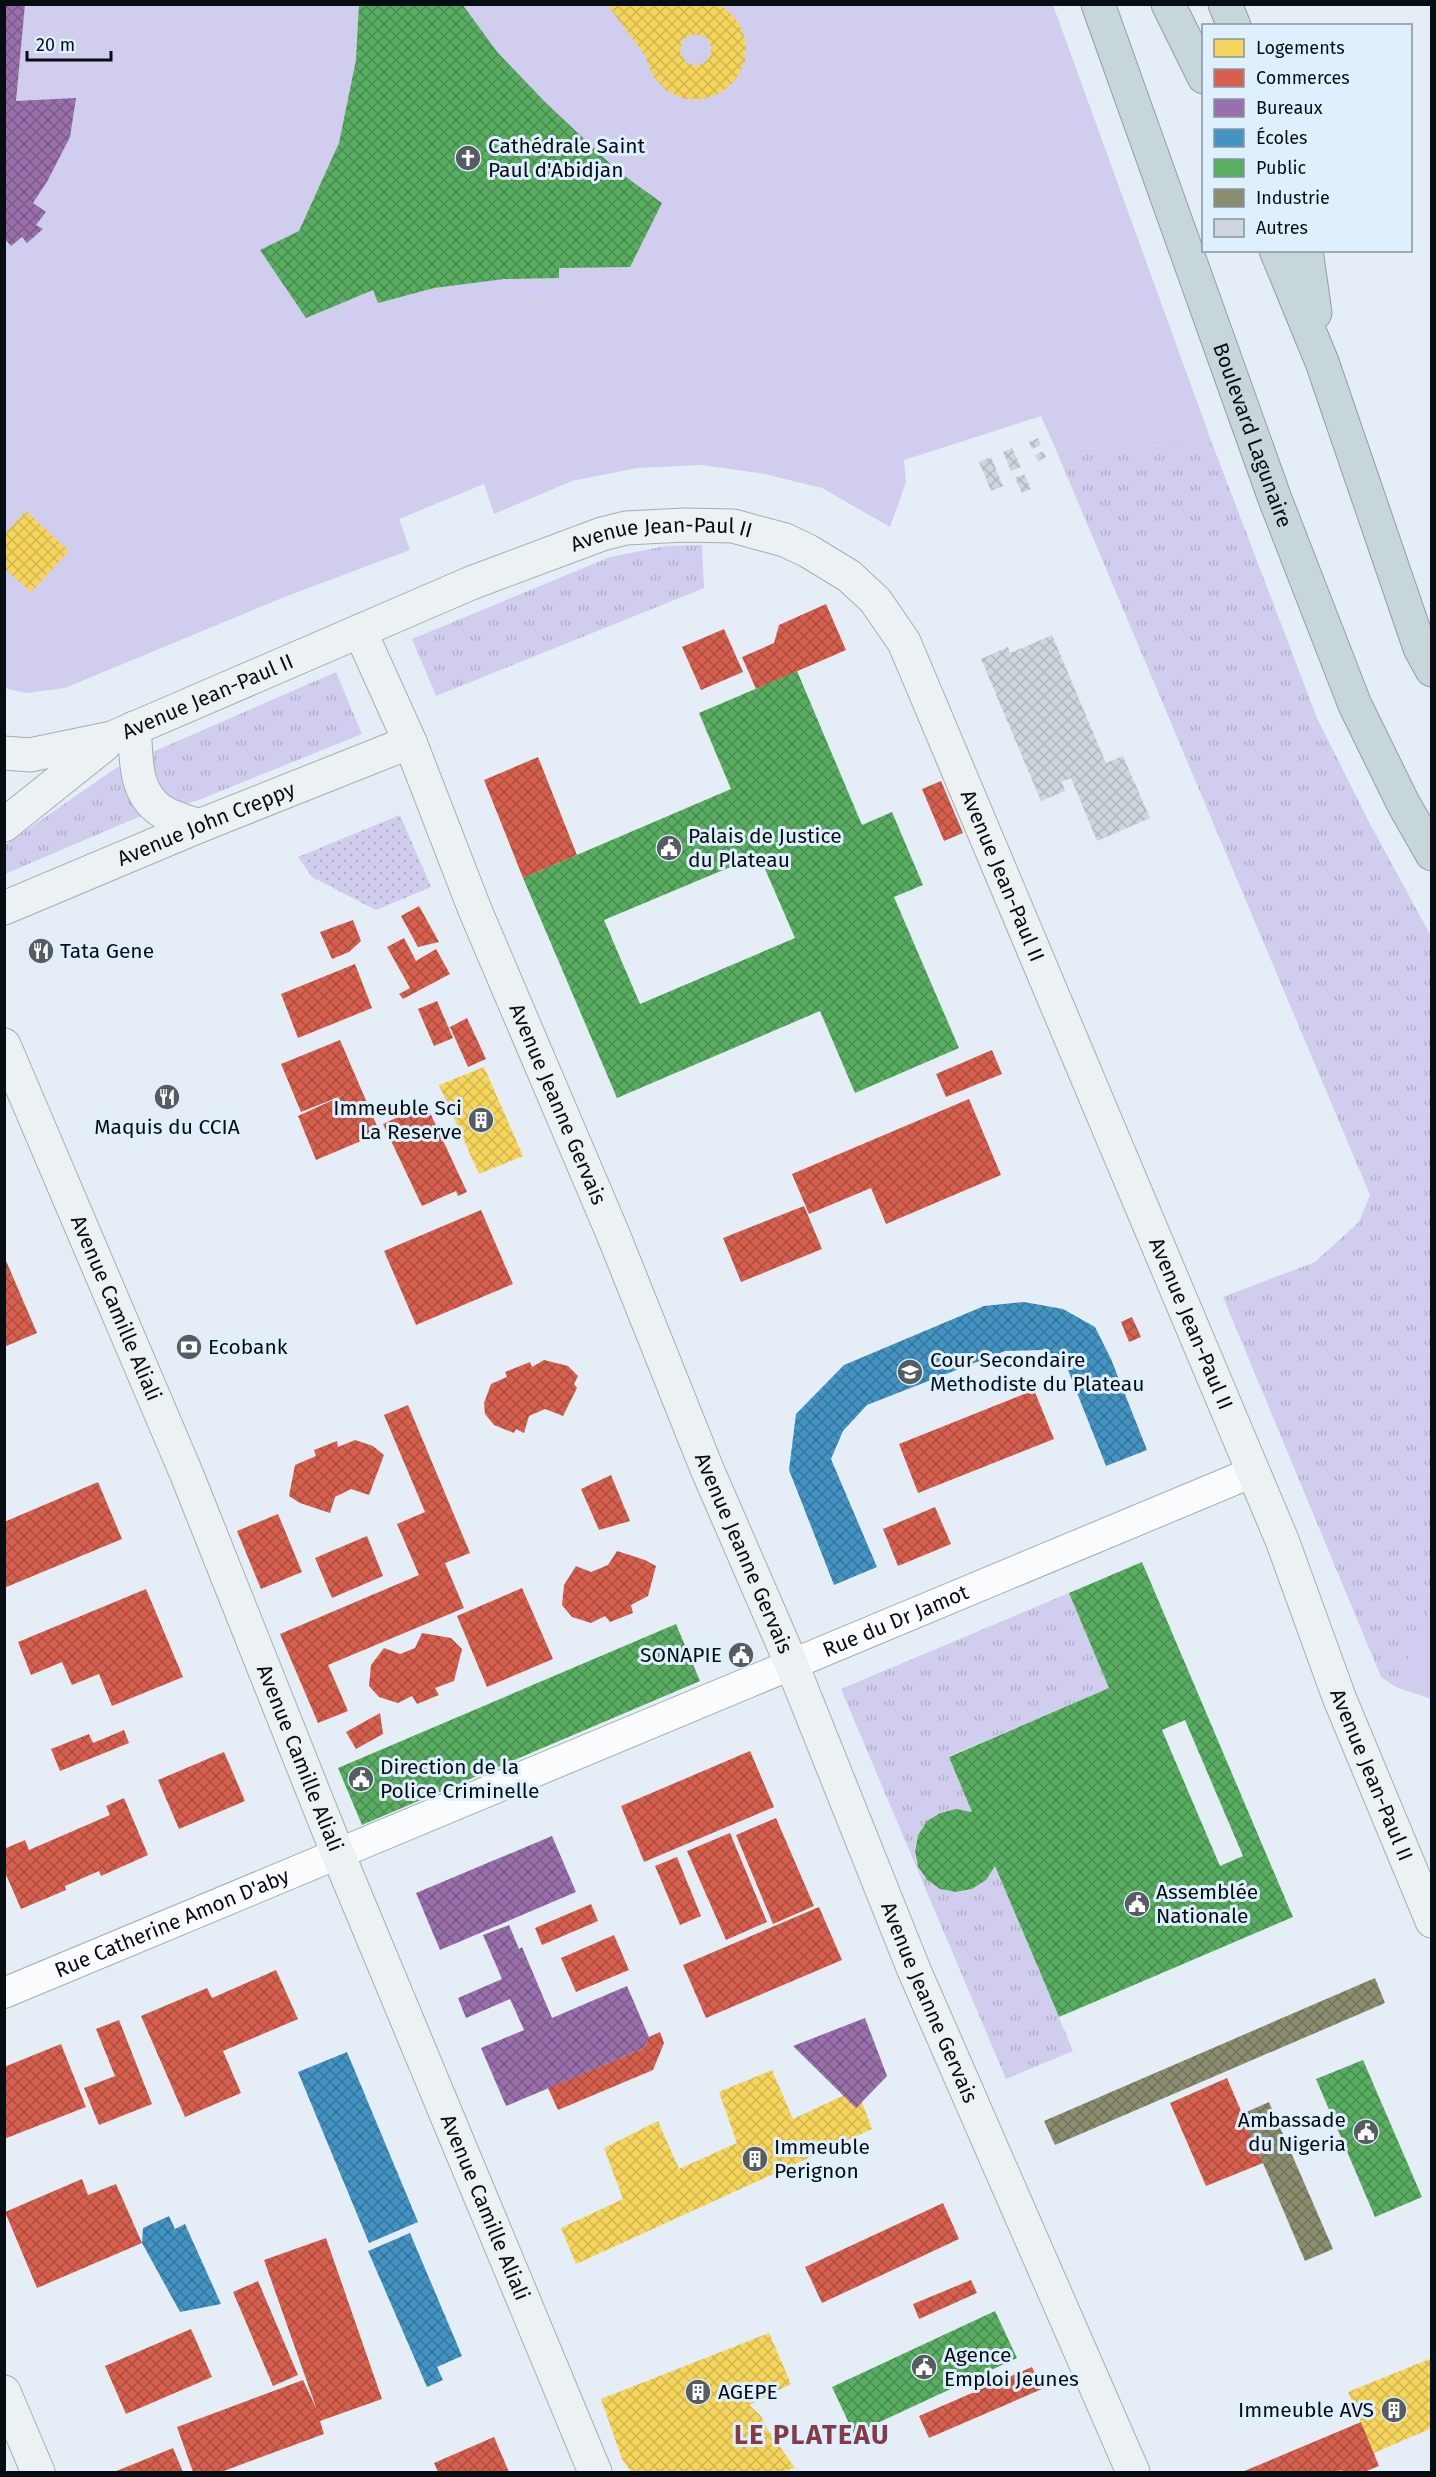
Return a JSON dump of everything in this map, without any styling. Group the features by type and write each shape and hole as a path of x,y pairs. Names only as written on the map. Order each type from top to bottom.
{"highway":[{"name":"Boulevard Lagunaire","path":"1098,4 1263,465 1355,705 1402,803 1431,854"},
{"path":"1168,4 1202,75"},
{"path":"1225,4 1233,24"},
{"path":"1277,252 1322,363 1420,648 1431,670"},
{"path":"1306,252 1322,363"}],"main road":[{"name":"Avenue Jean-Paul II","path":"4,753 30,755 123,733 471,583 602,534 626,528 733,525 785,540 849,576 875,600 904,642 1282,1540 1339,1697 1431,1921"},
{"name":"Avenue Jeanne Gervais","path":"360,631 410,742 475,910 613,1234 707,1469 792,1665 914,1970 1133,2472"},
{"name":"Avenue Jean-Paul II","path":"4,825 123,733"},
{"path":"123,733 145,796 160,811 200,826"},
{"name":"Avenue John Creppy","path":"4,908 410,742"},
{"name":"Avenue Camille Aliali","path":"4,1045 187,1475 338,1854 595,2472"},
{"path":"4,2392 38,2472"}],"street":[{"name":"Rue du Dr Jamot","path":"338,1854 1253,1472"},
{"name":"Rue Catherine Amon D'aby","path":"4,1993 338,1854"}],"green space":[{"path":"5,5 1053,5 1212,443 1056,450 1041,416 904,460 906,482 890,527 822,488 765,474 701,465 637,468 572,481 494,514 484,484 399,519 410,550 282,598 65,688 26,693 5,688"},
{"path":"1212,443 1317,718 1369,822 1431,936 1432,1605 1396,1687 1381,1677 1223,1297 1315,1262 1359,1222 1370,1195 1056,450"},
{"path":"702,545 704,588 436,696 412,639 610,557 666,546"},
{"path":"336,672 362,734 196,801 136,818 5,874 5,845 116,768"},
{"path":"400,815 431,887 376,910 312,877 298,857"},
{"path":"1069,1593 1109,1688 949,1756 972,1812 944,1811 933,1817 922,1828 916,1843 918,1867 927,1880 940,1889 956,1892 972,1889 985,1879 995,1866 1073,2051 1006,2079 841,1689"},
{"path":"1431,1605 1431,1699 1396,1687"}],"building: Logements":[{"path":"607,4 716,4 726,9 739,23 746,42 745,61 736,79 722,92 704,99 684,99 666,90 653,76 646,57","holes":["693,34 706,37 712,47 709,59 698,66 686,63 680,52 682,40"]},
{"path":"26,511 69,551 31,592 4,568 4,535"},
{"name":"Immeuble Sci La Reserve","path":"484,1067 523,1156 479,1174 439,1085"},
{"name":"Immeuble Perignon","path":"772,2070 793,2119 857,2089 872,2129 576,2264 561,2228 623,2199 604,2148 658,2121 679,2169 737,2143 719,2092"},
{"name":"AGEPE","path":"769,2333 791,2384 749,2405 761,2416 768,2430 795,2468 780,2472 631,2472 622,2459 601,2399"},
{"name":"Immeuble AVS","path":"1432,2358 1432,2428 1374,2453 1348,2392"}],"building: Commerces":[{"path":"826,604 846,650 756,689 742,657 774,643 779,625"},
{"path":"724,629 743,672 701,690 682,647"},
{"path":"538,757 577,855 523,878 484,780"},
{"path":"941,781 963,833 944,841 922,789"},
{"path":"419,906 439,942 418,947 401,916"},
{"path":"353,920 361,941 349,952 332,959 320,932"},
{"path":"404,938 416,961 436,949 450,974 403,999 399,994 410,988 387,947"},
{"path":"355,964 372,1008 298,1038 281,994"},
{"path":"437,1001 453,1038 434,1046 418,1009"},
{"path":"467,1018 486,1059 468,1067 450,1027"},
{"path":"340,1040 380,1133 316,1160 298,1116 346,1094 301,1112 281,1064"},
{"path":"992,1050 1002,1074 946,1097 936,1074"},
{"path":"969,1099 1001,1175 886,1224 871,1188 809,1214 792,1174"},
{"path":"426,1104 467,1192 458,1196 456,1191 422,1206 383,1124"},
{"path":"804,1206 822,1249 741,1282 723,1238"},
{"path":"481,1210 513,1284 416,1325 384,1251"},
{"path":"4,1256 37,1333 4,1347"},
{"path":"1132,1317 1141,1337 1129,1342 1121,1322"},
{"path":"544,1360 568,1366 578,1376 574,1384 577,1388 563,1416 545,1409 529,1416 524,1433 516,1429 514,1433 494,1425 485,1414 484,1403 491,1384 507,1377 505,1372 530,1362 532,1367"},
{"path":"1034,1390 1054,1439 918,1493 899,1444"},
{"path":"408,1405 470,1553 445,1563 464,1608 328,1665 348,1711 318,1723 280,1634 419,1575 397,1524 425,1512 384,1415"},
{"path":"355,1440 373,1446 384,1455 369,1495 351,1489 335,1497 330,1513 300,1503 289,1496 295,1465 316,1456 314,1450 337,1441 338,1447"},
{"path":"611,1475 630,1521 599,1530 581,1489"},
{"path":"98,1482 122,1539 4,1588 4,1522"},
{"path":"935,1507 951,1544 898,1566 883,1529"},
{"path":"278,1514 302,1572 261,1589 237,1531"},
{"path":"367,1536 383,1576 332,1598 315,1558"},
{"path":"617,1551 656,1566 648,1596 631,1605 633,1613 610,1622 605,1616 591,1623 572,1617 562,1605 564,1585 576,1566 591,1572 608,1565"},
{"path":"522,1588 553,1659 487,1687 457,1616"},
{"path":"146,1589 183,1677 112,1706 99,1674 72,1685 62,1662 31,1675 18,1642"},
{"path":"422,1633 451,1638 462,1649 454,1681 435,1688 439,1695 417,1704 412,1696 398,1703 379,1697 369,1686 371,1665 384,1648 400,1654 415,1648"},
{"path":"380,1713 383,1734 356,1749 346,1732"},
{"path":"124,1730 129,1743 60,1771 51,1749 89,1734 93,1743"},
{"path":"750,1751 774,1807 644,1862 621,1806"},
{"path":"224,1752 245,1801 179,1829 158,1780"},
{"path":"124,1798 148,1855 101,1876 99,1871 65,1886 66,1890 21,1909 4,1870 4,1849 25,1840 29,1850 110,1815 106,1806"},
{"path":"776,1818 814,1906 773,1924 736,1835"},
{"path":"730,1833 767,1922 726,1940 687,1851"},
{"path":"677,1857 701,1916 680,1925 655,1866"},
{"path":"591,1904 598,1921 542,1945 535,1928"},
{"path":"819,1907 842,1960 706,2018 683,1965"},
{"path":"614,1935 629,1970 576,1992 561,1958"},
{"path":"276,1970 298,2019 223,2051 241,2093 185,2117 141,2016 207,1988 212,1998"},
{"path":"119,2020 152,2104 99,2125 84,2088 115,2076 96,2029"},
{"path":"660,2032 664,2043 653,2070 558,2110 548,2088 644,2048 649,2037"},
{"path":"61,2044 86,2107 4,2139 4,2067"},
{"path":"1227,2078 1263,2163 1206,2186 1170,2103"},
{"path":"82,2179 88,2195 116,2184 142,2243 37,2288 5,2212"},
{"path":"943,2203 959,2239 822,2303 805,2267"},
{"path":"326,2238 382,2399 320,2421 324,2434 221,2472 193,2472 177,2427 303,2380 317,2410 264,2260"},
{"path":"971,2280 977,2293 919,2319 913,2304"},
{"path":"258,2281 298,2375 273,2386 233,2292"},
{"path":"191,2329 212,2377 126,2414 105,2366"},
{"path":"1032,2367 1042,2389 929,2438 919,2416"},
{"path":"1361,2422 1379,2466 1364,2472 1343,2472 1342,2470 1336,2472 1242,2472"},
{"path":"494,2437 509,2472 438,2472 434,2463"},
{"path":"173,2448 183,2472 114,2472"}],"building: Bureaux":[{"path":"4,4 25,4 16,101 76,98 70,137 48,180 33,203 46,212 36,225 43,229 27,243 22,237 11,246 4,238"},
{"path":"552,1836 576,1892 440,1950 416,1893"},
{"path":"509,1925 519,1949 522,1947 552,2018 627,1986 649,2037 644,2048 506,2106 481,2048 524,2030 510,1999 466,2018 458,1998 502,1979 483,1935"},
{"path":"865,2018 887,2076 856,2108 793,2046"}],"building: Écoles":[{"path":"1024,1302 1063,1309 1095,1327 1111,1359 1147,1450 1106,1466 1066,1365 1042,1350 1005,1351 867,1405 843,1431 831,1459 877,1567 834,1585 789,1470 796,1414 844,1365 984,1306"},
{"path":"347,2052 418,2222 369,2243 298,2072"},
{"path":"169,2216 175,2229 185,2224 221,2304 180,2312 142,2243 143,2228"},
{"path":"410,2233 462,2356 437,2367 443,2380 427,2387 368,2251"}],"building: Public":[{"name":"Cathédrale Saint Paul d'Abidjan","path":"359,4 462,4 498,53 545,102 619,172 662,203 630,267 559,268 559,278 504,279 434,288 378,303 373,290 306,318 260,250 299,231 339,143 356,60"},
{"path":"797,671 862,825 892,812 923,885 894,897 959,1048 855,1093 820,1011 617,1098 523,878 731,789 699,713","holes":["759,855 795,938 640,1004 604,920"]},
{"path":"1142,1562 1293,1917 1059,2017 995,1866 986,1880 972,1889 956,1892 940,1889 927,1880 918,1867 915,1851 918,1835 927,1821 940,1813 956,1809 972,1812 949,1757 1109,1688 1069,1593","holes":["1185,1720 1243,1856 1220,1866 1162,1730"]},
{"path":"676,1624 700,1681 362,1825 338,1768"},
{"path":"1363,2060 1422,2197 1375,2217 1316,2079"},
{"path":"995,2311 1017,2358 854,2434 832,2387"}],"building: Industrie":[{"path":"1375,1978 1385,2003 1055,2145 1044,2121"},
{"path":"1269,2102 1333,2249 1305,2261 1242,2114"}],"building: Autres":[{"path":"1038,438 1041,445 1032,449 1029,442"},
{"path":"1012,448 1021,467 1011,471 1003,452"},
{"path":"1043,451 1046,457 1038,461 1035,455"},
{"path":"991,457 1003,486 991,491 979,462"},
{"path":"1024,474 1031,489 1022,493 1015,478"},
{"path":"1052,635 1106,763 1123,756 1150,818 1097,841 1071,778 1062,782 1065,791 1041,801 981,659 1008,647 1010,653"}],"place":[{"name":"Cathédrale Saint Paul d'Abidjan","path":"468,158"},
{"name":"Palais de Justice du Plateau","path":"669,848"},
{"name":"Tata Gene","path":"41,951"},
{"name":"Maquis du CCIA","path":"167,1097"},
{"name":"Immeuble Sci La Reserve","path":"481,1120"},
{"name":"Ecobank","path":"189,1347"},
{"name":"Cour Secondaire Methodiste du Plateau","path":"910,1372"},
{"name":"SONAPIE","path":"741,1655"},
{"name":"Direction de la Police Criminelle","path":"361,1779"},
{"name":"Assemblée Nationale","path":"1137,1904"},
{"name":"Ambassade du Nigeria","path":"1366,2132"},
{"name":"Immeuble Perignon","path":"755,2159"},
{"name":"Agence Emploi Jeunes","path":"924,2367"},
{"name":"AGEPE","path":"698,2392"},
{"name":"Immeuble AVS","path":"1394,2410"}],"district":[{"name":"LE PLATEAU","path":"812,2435"}]}
